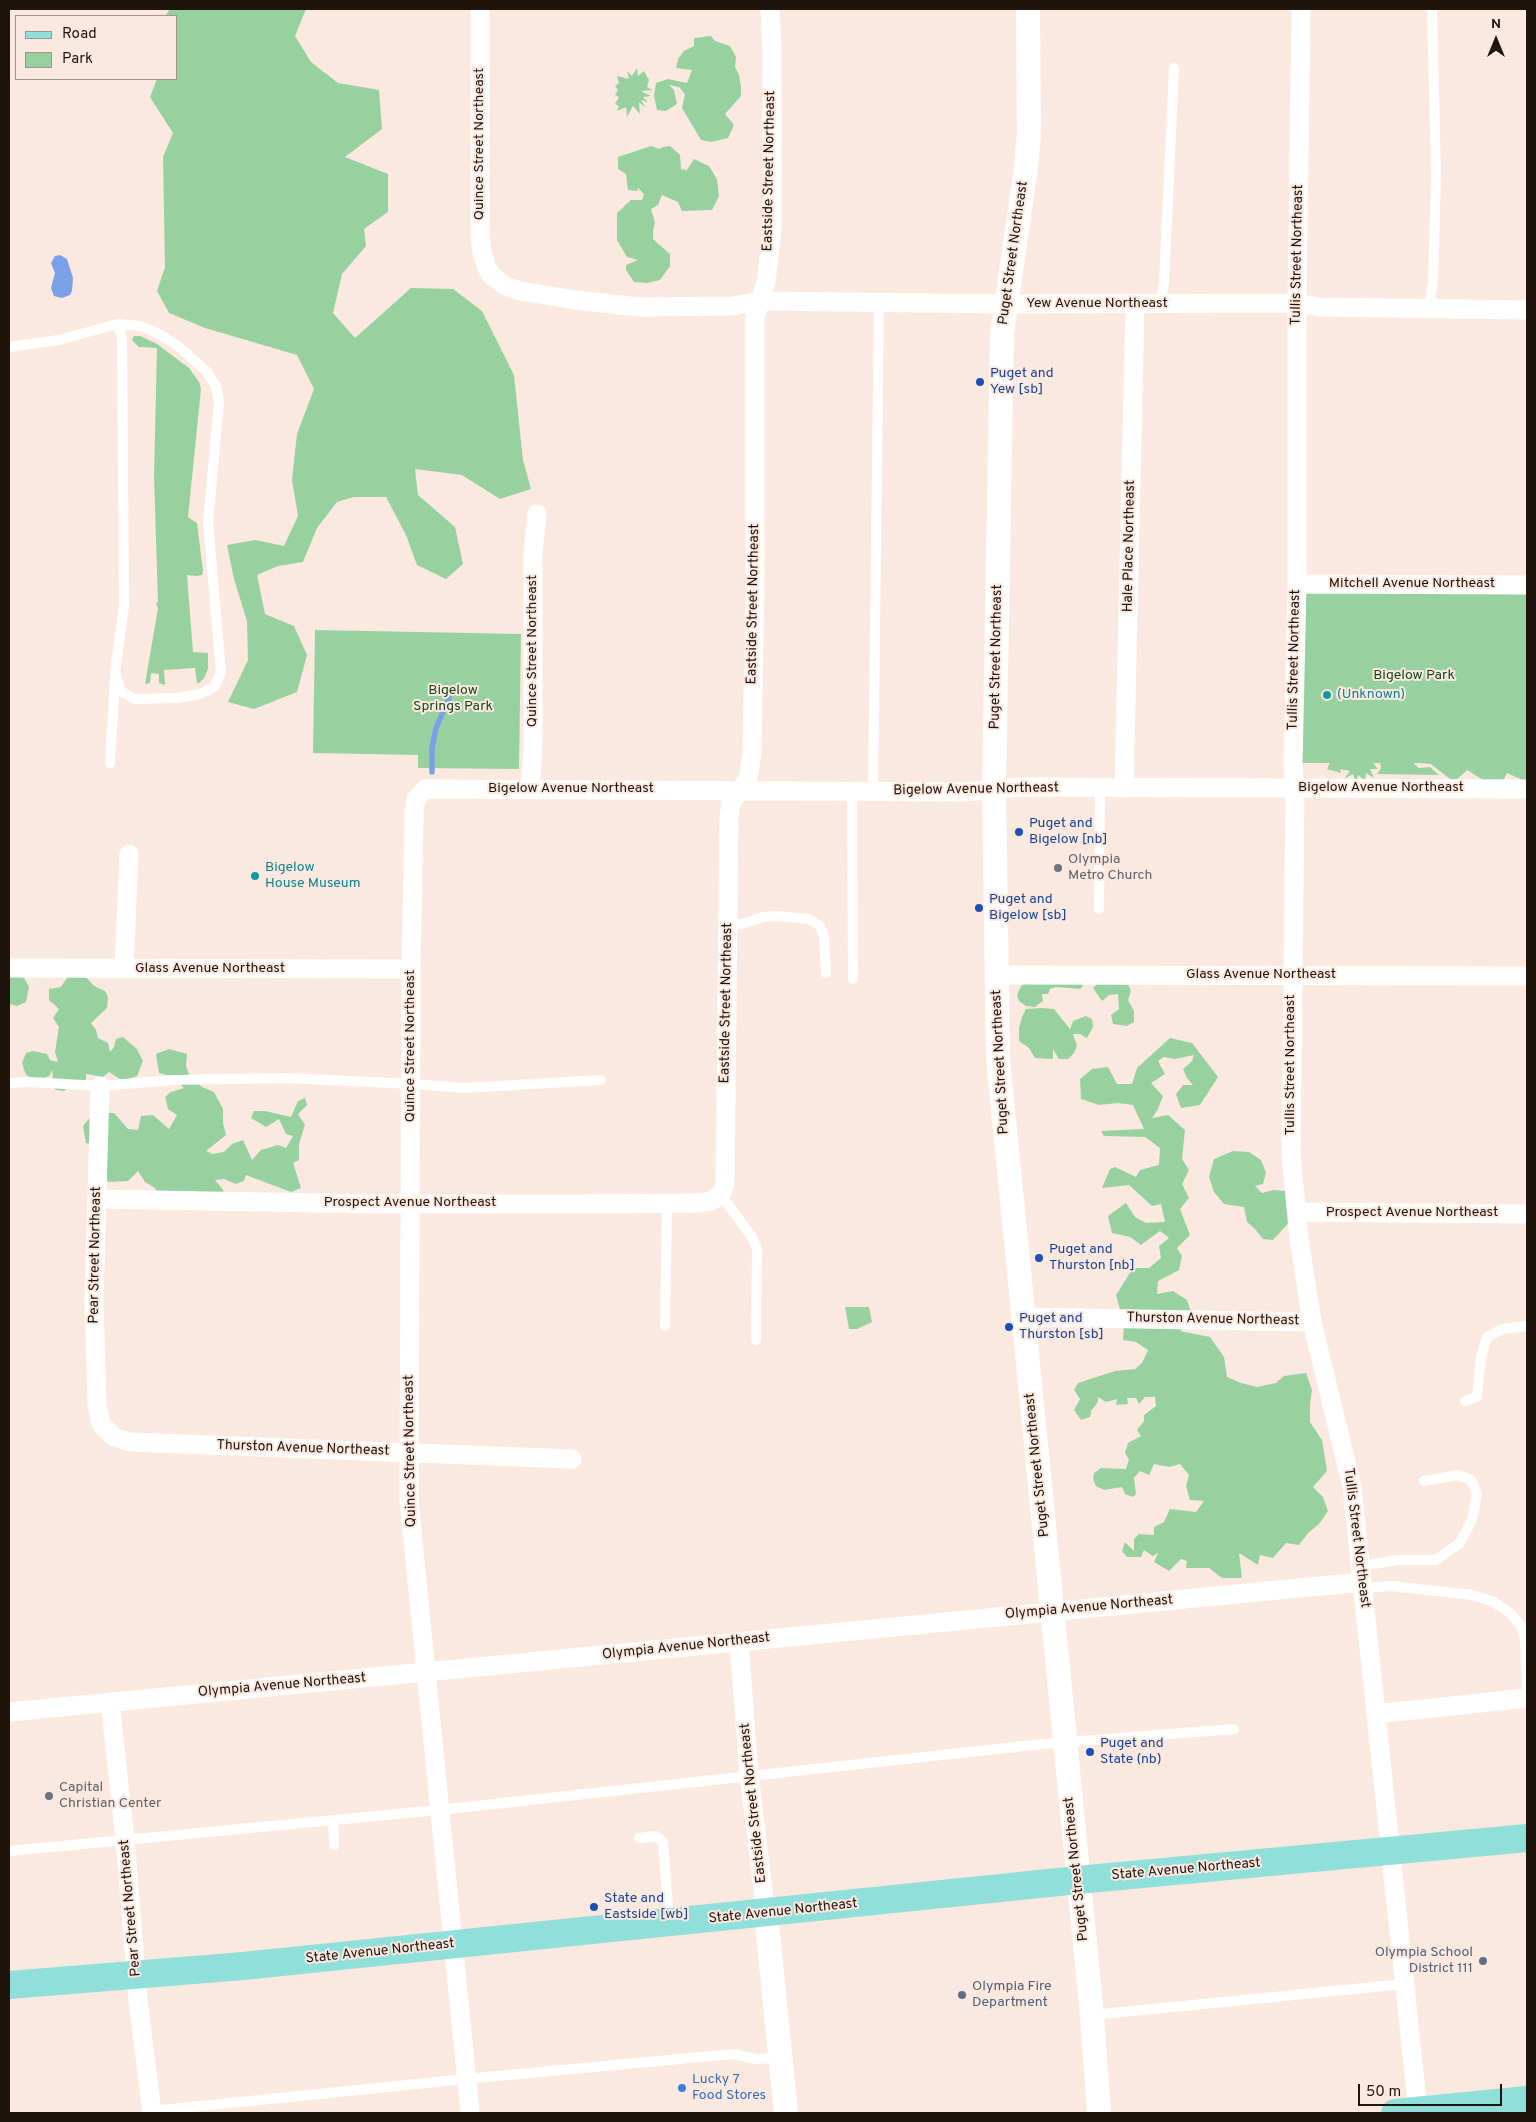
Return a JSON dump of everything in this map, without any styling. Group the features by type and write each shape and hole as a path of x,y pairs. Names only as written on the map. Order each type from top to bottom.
{"main road":[{"name":"State Avenue Northeast","path":"9,1985 137,1975 453,1945 766,1914 1078,1880 1527,1838"},
{"path":"1406,2112 1527,2100"}],"street":[{"name":"Quince Street Northeast","path":"480,9 480,235 486,266 492,276"},
{"name":"Eastside Street Northeast","path":"721,1194 725,1183 729,816 731,803 748,778 752,754 755,584 755,317 766,282 772,231 772,52 770,9"},
{"name":"Puget Street Northeast","path":"1028,9 1029,132 1022,210 1005,304 1002,343 994,789 999,1068 1066,1742 1092,2015 1099,2113"},
{"name":"Tullis Street Northeast","path":"1301,9 1291,1155 1299,1239 1312,1322 1352,1487 1405,1984 1406,2112"},
{"name":"Yew Avenue Northeast","path":"492,276 505,286 521,291 575,300 639,307 732,306 761,301 1005,304 1297,304 1319,307 1527,310"},
{"name":"Hale Place Northeast","path":"1124,788 1135,303"},
{"name":"Quince Street Northeast","path":"530,788 533,748 533,552 537,514"},
{"name":"Mitchell Avenue Northeast","path":"1297,584 1527,585"},
{"name":"Bigelow Avenue Northeast","path":"425,789 530,788 964,792 1022,788 1527,789"},
{"name":"Quince Street Northeast","path":"425,789 416,799 414,811 411,969 409,1501 470,2113"},
{"path":"124,969 129,854"},
{"name":"Glass Avenue Northeast","path":"9,968 411,969"},
{"name":"Glass Avenue Northeast","path":"996,975 1527,976"},
{"name":"Pear Street Northeast","path":"100,1086 94,1300 97,1404 101,1424"},
{"name":"Prospect Avenue Northeast","path":"97,1199 410,1204 667,1203 711,1201 721,1194"},
{"name":"Prospect Avenue Northeast","path":"1297,1212 1527,1214"},
{"name":"Thurston Avenue Northeast","path":"1023,1317 1312,1322"},
{"name":"Thurston Avenue Northeast","path":"101,1424 114,1437 130,1442 572,1459"},
{"name":"Olympia Avenue Northeast","path":"9,1712 1052,1612 1362,1578"},
{"name":"Eastside Street Northeast","path":"739,1642 749,1776 766,1914 786,2113"},
{"path":"1376,1714 1527,1697"},
{"name":"Pear Street Northeast","path":"110,1702 126,1839 138,2000 152,2112"}],"lane":[{"path":"1429,309 1433,280 1436,175 1432,9"},
{"path":"1160,303 1164,282 1174,68"},
{"path":"873,791 879,302"},
{"path":"9,347 59,340 117,324 140,326 160,334 178,346 206,371 216,386 219,401 208,522 221,673 214,687 200,694 177,698 134,699 121,691 115,672"},
{"path":"110,763 115,672 124,606 122,338 117,324"},
{"path":"1099,909 1100,788"},
{"path":"852,791 853,978"},
{"path":"728,924 742,924 763,917 789,916 809,919 820,926 824,937 826,973"},
{"path":"9,1083 30,1082 100,1086 173,1080 286,1078 464,1088 602,1080"},
{"path":"721,1194 752,1237 757,1249 756,1340"},
{"path":"665,1326 667,1203"},
{"path":"1464,1401 1477,1397 1482,1352 1487,1337 1502,1330 1527,1326"},
{"path":"1362,1578 1398,1560 1436,1560 1460,1543 1472,1519 1476,1494 1471,1480 1458,1475 1424,1481"},
{"path":"1362,1578 1391,1586 1472,1595 1492,1601 1510,1613 1521,1626 1525,1639 1527,1697"},
{"path":"9,1851 440,1810 1066,1742 1234,1729"},
{"path":"333,1820 334,1845"},
{"path":"639,1838 656,1836 663,1842 669,1923"},
{"path":"1092,2015 1405,1984"},
{"path":"152,2112 466,2079 733,2054 756,2059 779,2058"}],"green space":[{"path":"170,9 306,9 295,36 311,62 338,83 379,90 382,129 345,157 388,174 388,212 364,229 366,246 342,274 333,313 355,338 411,288 453,289 482,311 514,375 523,460 531,489 500,499 462,475 415,469 418,495 455,527 463,564 446,579 417,565 406,535 386,497 354,497 337,502 317,528 303,562 278,566 257,575 265,614 294,626 307,655 297,692 254,709 228,702 248,660 247,621 234,579 227,545 255,540 284,546 298,516 292,480 297,434 314,389 297,355 205,328 169,313 157,291 165,267 163,157 173,133 150,97 157,80 178,80 178,15 166,15"},
{"path":"711,36 715,41 730,46 736,57 735,67 739,75 741,96 725,114 734,125 728,138 711,142 701,140 682,108 685,94 679,87 669,85 674,90 677,104 666,111 657,110 654,96 656,83 668,79 687,83 692,70 676,68 678,59 684,51 694,46 694,38"},
{"path":"637,68 638,76 644,71 649,80 647,87 653,90 641,91 651,96 643,97 648,102 641,100 646,108 639,102 640,114 633,106 627,117 626,107 617,111 619,106 615,104 619,97 615,95 618,90 615,86 619,83 617,76 629,79 627,71 632,76"},
{"path":"651,146 659,149 670,146 680,155 681,169 687,170 694,159 709,166 717,179 719,196 712,210 682,211 678,202 662,195 658,205 651,209 655,223 653,239 670,254 670,266 660,280 647,283 634,282 626,270 626,265 638,260 627,257 617,240 617,213 631,200 642,200 644,194 638,188 637,191 628,190 626,174 618,169 618,157"},
{"path":"134,336 140,336 157,344 189,368 199,382 201,389 188,517 197,523 203,571 202,575 187,575 193,652 208,653 208,669 204,678 199,683 197,683 195,668 164,670 165,685 159,683 159,674 151,673 150,683 145,684 158,608 156,603 158,602 154,476 157,348 139,347 132,340"},
{"name":"Bigelow Park","path":"1301,590 1527,590 1527,782 1507,773 1504,779 1488,783 1467,770 1454,782 1431,764 1421,763 1413,763 1419,768 1430,767 1439,775 1377,774 1381,768 1380,763 1373,763 1378,769 1370,769 1374,778 1366,773 1365,781 1358,775 1356,784 1353,774 1344,779 1350,771 1340,769 1341,773 1327,769 1330,763 1300,763"},
{"name":"Bigelow Springs Park","path":"315,630 521,634 519,769 418,768 418,755 313,753"},
{"path":"71,972 81,972 94,986 105,991 108,997 107,1008 91,1023 96,1030 98,1038 108,1043 110,1052 114,1047 116,1039 123,1037 137,1049 143,1061 137,1076 120,1079 109,1072 103,1077 86,1074 86,1079 81,1088 69,1087 64,1091 56,1090 52,1085 53,1070 49,1076 42,1079 34,1079 26,1075 22,1063 26,1053 33,1051 47,1054 50,1060 58,1062 55,1052 59,1027 53,1018 59,1009 49,1000 49,989 61,987"},
{"path":"9,973 24,978 29,987 26,1002 17,1006 9,1004"},
{"path":"1101,981 1127,982 1131,991 1128,1000 1134,1011 1134,1022 1127,1026 1113,1024 1111,1015 1119,1009 1118,994 1109,995 1102,1001 1093,988"},
{"path":"1082,982 1083,986 1080,989 1056,987 1050,989 1048,994 1042,994 1043,1001 1035,1007 1026,1006 1019,1001 1017,995 1021,986 1026,983"},
{"path":"1026,1009 1054,1009 1070,1029 1073,1021 1086,1016 1092,1019 1093,1027 1087,1038 1080,1034 1073,1034 1077,1046 1074,1053 1068,1059 1059,1059 1053,1049 1053,1059 1035,1058 1029,1048 1019,1041 1019,1028"},
{"path":"1170,1038 1192,1043 1218,1077 1200,1105 1181,1108 1176,1094 1183,1085 1193,1085 1183,1069 1192,1061 1194,1055 1175,1059 1164,1057 1158,1061 1165,1074 1151,1083 1163,1096 1152,1118 1168,1115 1185,1130 1182,1159 1189,1170 1182,1184 1189,1198 1180,1209 1190,1235 1177,1248 1182,1256 1179,1270 1158,1281 1157,1294 1173,1291 1187,1300 1192,1316 1180,1331 1210,1337 1224,1357 1227,1377 1257,1387 1276,1383 1284,1376 1306,1373 1312,1390 1310,1422 1322,1440 1327,1471 1313,1487 1323,1497 1328,1511 1319,1524 1308,1533 1299,1545 1286,1543 1273,1558 1260,1555 1258,1565 1239,1553 1242,1578 1222,1578 1209,1568 1186,1568 1187,1561 1181,1559 1169,1571 1154,1562 1158,1553 1153,1556 1144,1550 1141,1557 1127,1557 1122,1551 1125,1542 1134,1551 1134,1539 1139,1534 1154,1535 1154,1527 1164,1522 1170,1509 1196,1512 1204,1501 1190,1500 1186,1486 1189,1475 1180,1464 1169,1467 1154,1464 1149,1475 1140,1471 1134,1478 1136,1494 1133,1497 1125,1494 1122,1487 1104,1490 1096,1486 1093,1479 1094,1473 1101,1468 1126,1469 1129,1460 1125,1453 1128,1443 1141,1436 1137,1430 1144,1421 1144,1415 1156,1406 1155,1397 1145,1397 1139,1404 1136,1398 1127,1398 1128,1404 1116,1405 1117,1399 1106,1402 1098,1397 1098,1402 1091,1411 1090,1417 1081,1420 1074,1410 1080,1399 1074,1390 1078,1383 1115,1371 1135,1369 1142,1363 1148,1350 1136,1342 1123,1340 1124,1324 1116,1295 1133,1268 1149,1268 1161,1258 1159,1246 1169,1238 1160,1231 1141,1245 1130,1237 1112,1233 1108,1216 1126,1203 1135,1217 1146,1223 1165,1222 1161,1204 1152,1206 1129,1185 1102,1188 1110,1169 1115,1167 1136,1177 1140,1170 1159,1165 1160,1148 1145,1137 1104,1136 1101,1131 1144,1129 1133,1105 1118,1103 1099,1105 1081,1099 1080,1079 1092,1069 1108,1067 1117,1084 1132,1084 1137,1068"},
{"path":"169,1049 187,1054 186,1066 189,1074 202,1087 214,1092 223,1109 223,1123 226,1135 206,1151 213,1154 224,1152 232,1144 243,1140 252,1160 261,1150 278,1145 286,1148 293,1136 286,1134 279,1119 266,1127 251,1118 254,1111 265,1111 291,1117 298,1101 305,1098 307,1105 298,1114 305,1125 299,1144 299,1160 293,1163 301,1188 291,1192 246,1175 244,1181 236,1184 224,1179 215,1180 224,1191 216,1195 193,1191 185,1195 159,1197 155,1188 145,1182 138,1171 128,1181 108,1182 102,1175 106,1147 86,1143 83,1126 94,1113 114,1113 128,1129 138,1130 141,1116 153,1115 169,1129 177,1115 168,1109 165,1097 171,1092 184,1088 171,1076 159,1073 156,1054"},
{"path":"1233,1151 1249,1152 1261,1160 1266,1173 1263,1184 1255,1186 1262,1193 1273,1190 1285,1191 1293,1203 1292,1219 1273,1240 1263,1239 1247,1222 1244,1207 1224,1204 1214,1192 1209,1177 1214,1159"},
{"path":"845,1307 869,1307 872,1322 857,1329 849,1329"}],"water":[{"path":"60,255 67,259 73,278 70,295 62,298 54,296 51,288 55,273 51,263 55,256"}],"waterway":[{"path":"432,772 432,748 436,728 449,698"}],"place":[{"name":"Puget and Yew [sb]","path":"980,382"},
{"name":"(Unknown)","path":"1327,695"},
{"name":"Puget and Bigelow [nb]","path":"1019,832"},
{"name":"Olympia Metro Church","path":"1058,868"},
{"name":"Bigelow House Museum","path":"255,876"},
{"name":"Puget and Bigelow [sb]","path":"979,908"},
{"name":"Puget and Thurston [nb]","path":"1039,1258"},
{"name":"Puget and Thurston [sb]","path":"1009,1327"},
{"name":"Puget and State (nb)","path":"1090,1752"},
{"name":"Capital Christian Center","path":"49,1796"},
{"name":"State and Eastside [wb]","path":"594,1907"},
{"name":"Olympia School District 111","path":"1483,1961"},
{"name":"Olympia Fire Department","path":"962,1995"},
{"name":"Lucky 7 Food Stores","path":"682,2088"}]}
